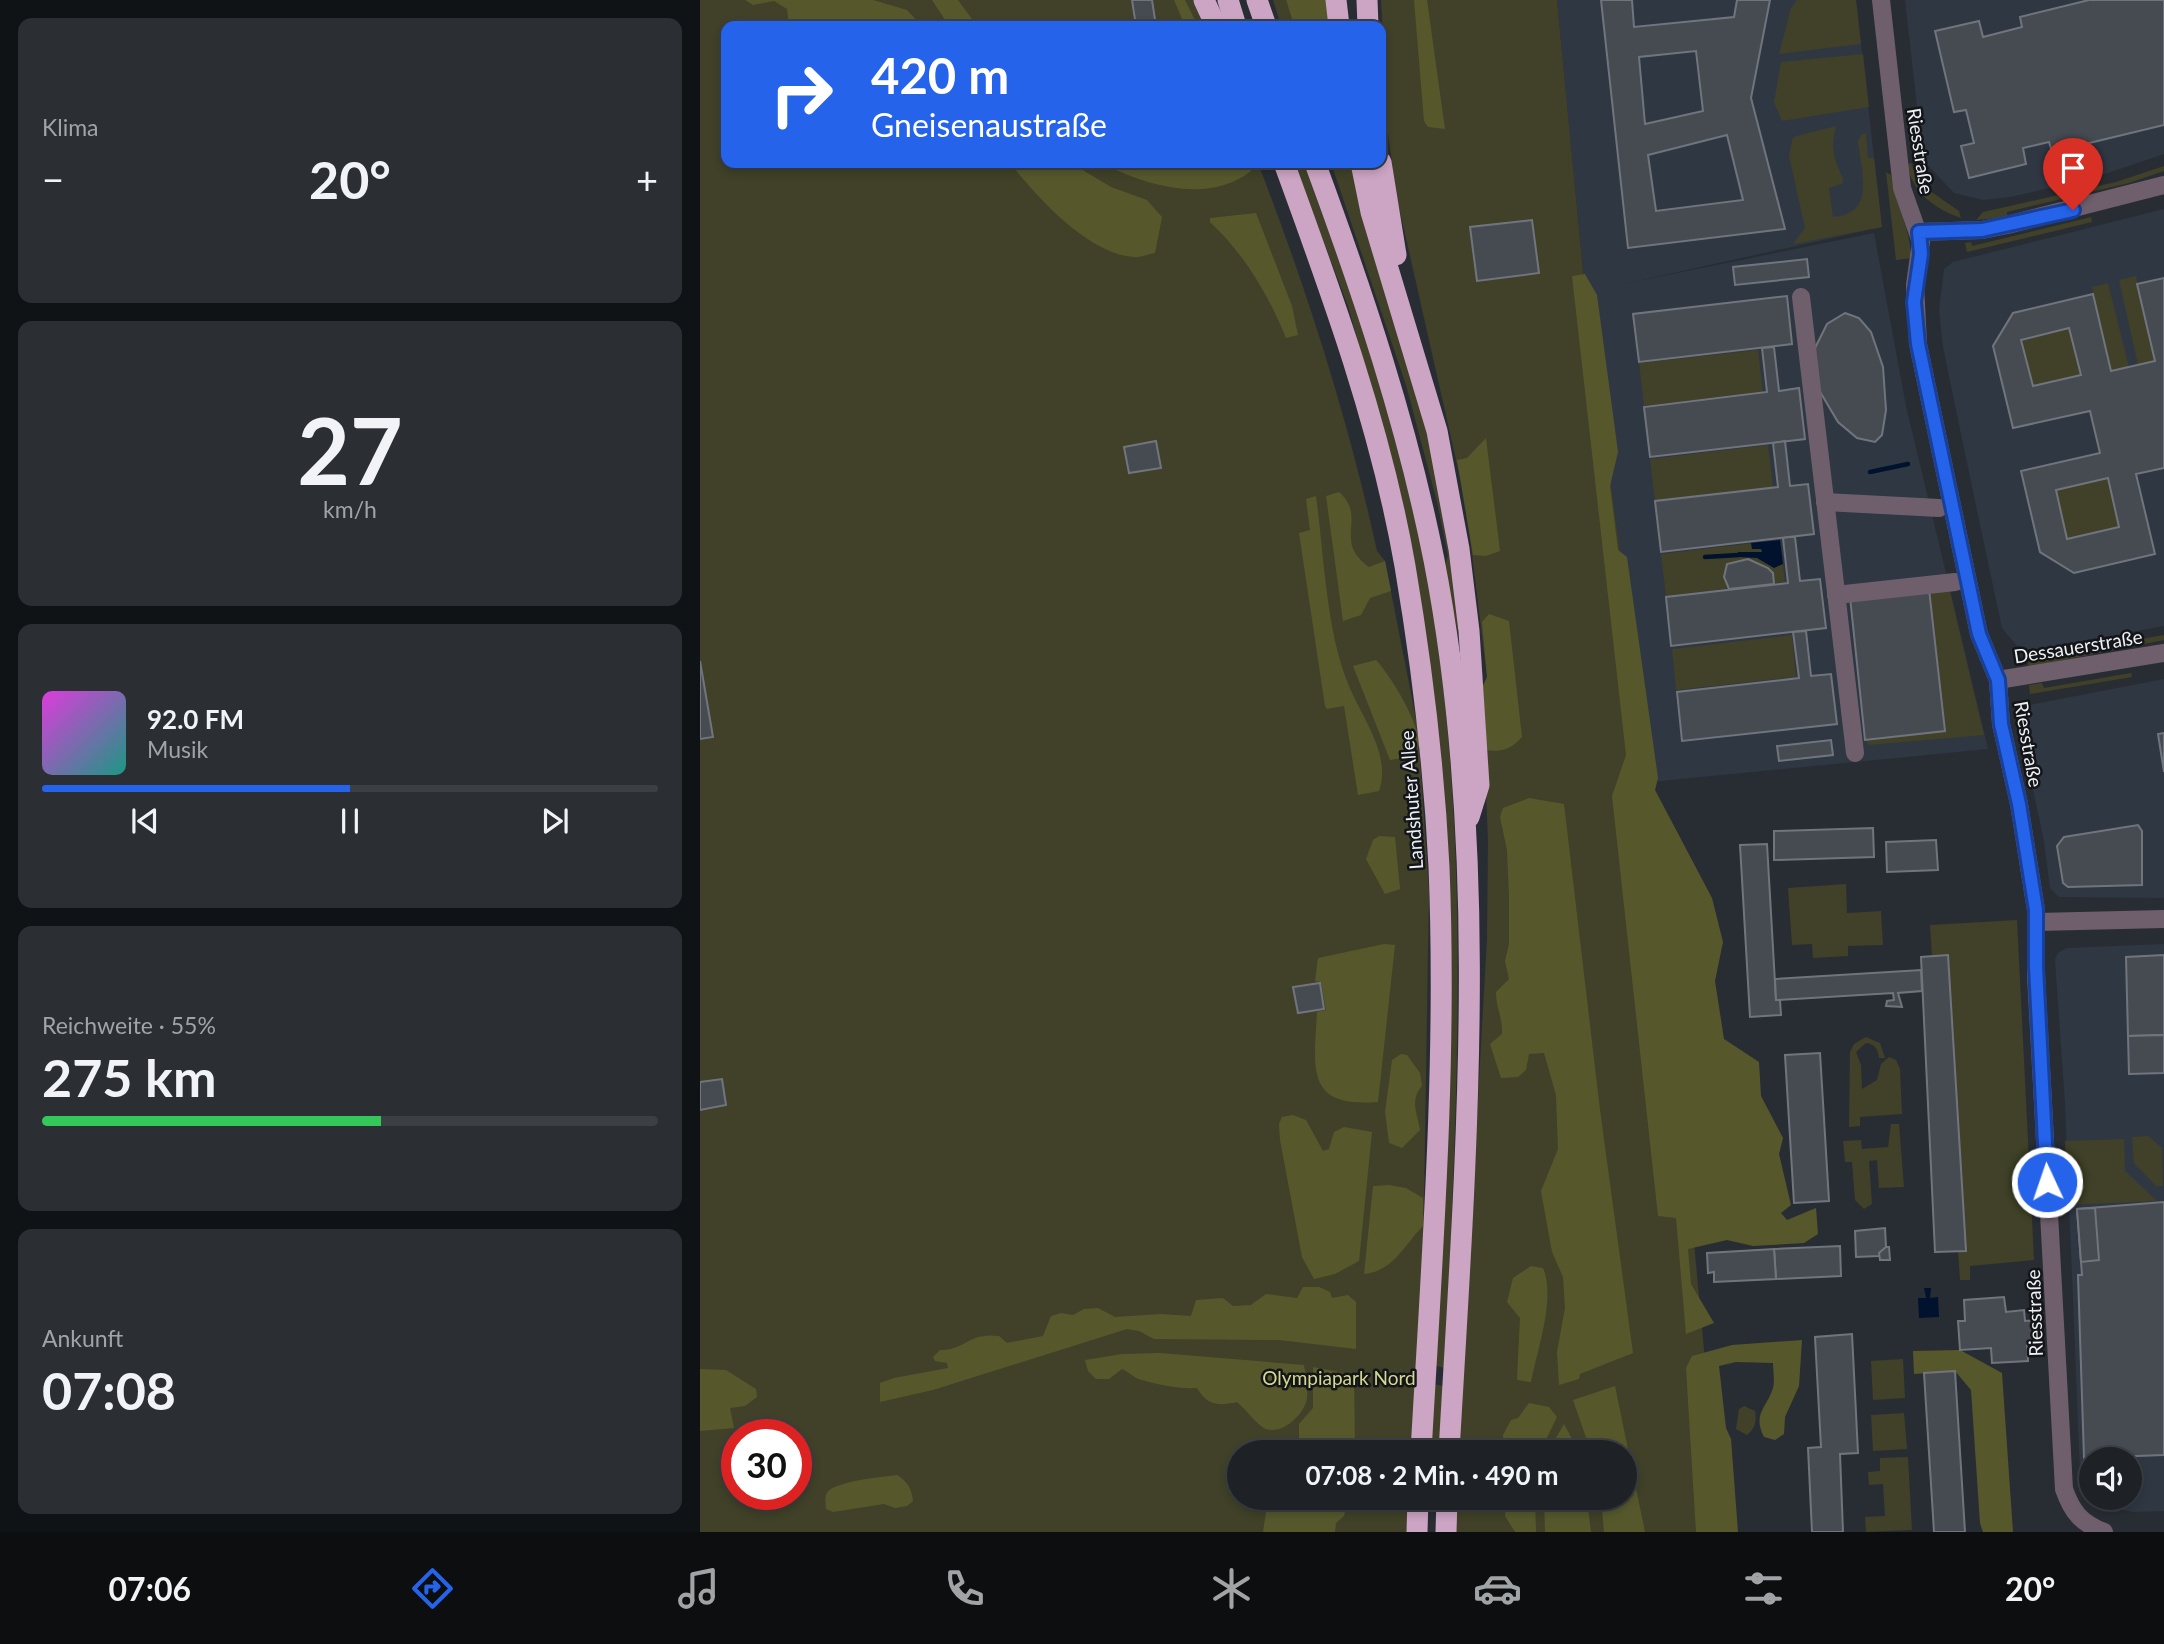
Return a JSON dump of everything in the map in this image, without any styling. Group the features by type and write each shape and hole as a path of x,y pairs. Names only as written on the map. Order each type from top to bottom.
{"highway":[{"path":"1204,0 1214,21"},
{"path":"1228,0 1234,21"},
{"path":"1256,0 1264,21"},
{"path":"1336,0 1338,21"},
{"path":"1367,0 1368,21"},
{"name":"Landshuter Allee","path":"1286,168 1351,354 1379,452 1405,564 1426,705 1439,866 1440,982 1435,1177 1422,1440"},
{"path":"1317,168 1378,345 1404,431 1434,559 1455,700 1465,834 1468,1061 1450,1440"},
{"path":"1362,168 1371,212 1400,314 1412,343"},
{"path":"1382,168 1412,343 1447,479 1469,631 1479,785 1465,834"},
{"path":"1417,1532 1418,1510"},
{"path":"1446,1532 1447,1510"}],"street":[{"name":"Riesstraße","path":"1881,0 1900,177 1919,232 1921,254 1914,293 1918,344 1979,634 1998,680 2001,724 2019,804 2037,922 2036,967 2064,1489 2075,1527 2104,1532"},
{"path":"1919,232 1961,232 2007,225 2164,185"},
{"path":"1801,297 1855,753"},
{"path":"1825,502 1938,508"},
{"path":"1836,595 1955,582"},
{"name":"Dessauerstraße","path":"1998,680 2164,653"},
{"path":"2037,922 2164,919"}],"shaded area":[{"path":"1557,0 1856,0 1882,227 1628,283 1874,233 1906,406 1988,749 1651,782 1585,292"},
{"path":"1905,0 2164,0 2164,154 2093,178 2010,197 1983,200 1954,193 1923,160"},
{"path":"2164,209 2164,626 2026,649 2016,645 2002,628 1943,347 1939,310 1944,269 1953,262"},
{"path":"2164,679 2164,898 2059,897 2050,888 2044,841 2018,719 2029,705"},
{"path":"2164,944 2164,1511 2124,1510 2142,1510 2142,1447 2079,1448 2065,1103 2055,960 2058,953 2067,948"}],"green space":[{"name":"Olympiapark Nord","path":"700,0 1193,0 1203,21 721,21 721,168 1260,168 1325,355 1366,501 1377,551 1385,561 1418,729 1429,891 1423,1263 1414,1440 1227,1440 1227,1510 1410,1510 1409,1532 700,1532"},
{"path":"745,0 873,0 907,10 917,21 788,21 787,9 774,1 753,5"},
{"path":"932,0 958,0 973,21 946,21"},
{"path":"1174,0 1185,0 1196,21 1183,21"},
{"path":"1273,0 1286,0 1292,21 1279,21"},
{"path":"1286,0 1327,0 1329,21 1292,21"},
{"path":"1381,0 1557,0 1585,292 1651,782 1721,1532 1453,1532 1454,1510 1637,1510 1637,1440 1459,1440 1487,939 1488,841 1482,688 1487,677 1466,504 1396,194 1388,133 1386,21 1382,21"},
{"path":"1414,0 1427,0 1445,129 1428,127 1424,121"},
{"path":"1797,0 1856,0 1861,44 1779,54 1791,8"},
{"path":"1863,54 1869,107 1782,121 1774,102 1781,62"},
{"path":"1836,126 1834,153 1843,178 1842,184 1829,188 1833,217 1847,214 1856,208 1861,200 1863,177 1858,141 1861,135 1866,133 1868,158 1874,158 1882,227 1793,244 1805,228 1789,156 1793,137"},
{"path":"1911,163 1920,184 1959,211 1961,218 1934,205 1919,191 1909,174 1907,164"},
{"path":"2164,166 2164,171 2129,183 2007,212 2007,217 1976,220 1983,212 2116,182"},
{"path":"1014,168 1079,168 1111,187 1147,200 1162,217 1155,253 1134,257 1099,246 1065,222"},
{"path":"1112,168 1251,168 1251,171 1234,181 1216,187 1196,189 1156,184"},
{"path":"1296,168 1308,168 1387,403 1413,501 1439,653 1450,755 1458,959 1454,1163 1445,1368 1433,1365 1447,872 1367,373 1348,306"},
{"path":"1333,168 1354,168 1427,432 1451,552 1459,638 1444,568 1448,556 1437,502 1406,385"},
{"path":"1886,172 1891,175 1911,258 1896,260"},
{"path":"1256,213 1292,306 1298,335 1286,338 1254,276 1234,248 1210,222 1210,218"},
{"path":"2091,217 2092,222 1967,252 1965,243 1971,242 1972,246"},
{"path":"1585,274 1597,295 1618,452 1610,486 1618,550 1627,557 1658,778 1655,790 1712,898 1723,942 1715,981 1724,1039 1759,1062 1761,1096 1783,1138 1779,1154 1791,1205 1781,1213 1787,1220 1816,1208 1818,1234 1804,1243 1753,1246 1727,1240 1688,1249 1691,1284 1714,1323 1686,1334 1676,1218 1658,1216 1612,796 1626,755 1572,276"},
{"path":"2136,276 2155,361 2138,365 2119,280"},
{"path":"2108,283 2129,367 2111,371 2092,287"},
{"path":"2069,328 2081,375 2033,386 2021,340"},
{"path":"1758,350 1763,392 1644,406 1639,363"},
{"path":"1486,438 1500,551 1486,556 1473,555 1457,460 1467,458"},
{"path":"1768,445 1773,487 1655,501 1650,459"},
{"path":"2108,478 2119,527 2067,539 2056,490"},
{"path":"1339,492 1351,511 1353,548 1369,567 1385,561 1391,591 1370,598 1361,615 1343,621 1326,496"},
{"path":"1316,496 1334,638 1347,681 1373,735 1381,763 1379,791 1358,795 1344,706 1327,709 1325,706 1299,533 1310,530 1306,499"},
{"path":"1780,540 1785,582 1666,596 1661,554"},
{"path":"1949,587 1984,735 1869,745 1865,740 1944,731 1929,589"},
{"path":"1489,614 1509,621 1522,737 1514,745 1496,751 1485,750 1482,688 1487,677 1482,622"},
{"path":"1792,635 1796,677 1676,690 1672,649"},
{"path":"2164,635 2164,640 2028,667 2029,658"},
{"path":"1376,660 1403,700 1418,735 1420,745 1408,757 1390,760 1353,666"},
{"path":"2131,673 2132,677 2030,694 2029,685 2042,683 2044,688"},
{"path":"1529,798 1564,804 1600,1110 1633,1353 1580,1374 1579,1379 1559,1385 1557,1352 1565,1308 1563,1277 1552,1252 1541,1191 1558,1149 1556,1095 1544,1053 1529,1054 1526,1070 1518,1077 1501,1078 1490,1044 1502,1034 1496,992 1509,979 1505,961 1509,944 1507,850 1500,817 1503,808"},
{"path":"1379,836 1395,837 1400,889 1385,894 1366,859 1373,840"},
{"path":"1846,884 1847,913 1881,911 1883,945 1848,946 1848,956 1813,958 1812,944 1792,945 1788,888"},
{"path":"2017,920 2034,1260 1970,1266 1970,1280 1960,1280 1958,1251 1966,1250 1948,955 1932,956 1930,925"},
{"path":"1384,944 1395,945 1378,1102 1354,1102 1337,1098 1326,1091 1319,1081 1316,1067 1317,1012 1326,1010 1321,982 1315,981 1318,958"},
{"path":"1866,1037 1880,1043 1885,1058 1879,1058 1872,1044 1866,1043 1856,1052 1861,1065 1862,1089 1877,1080 1881,1064 1889,1057 1896,1060 1900,1069 1902,1114 1860,1117 1860,1126 1849,1127 1850,1052 1854,1044"},
{"path":"1401,1054 1407,1055 1420,1073 1422,1086 1415,1102 1420,1130 1402,1148 1389,1143 1385,1112 1392,1060"},
{"path":"1293,1115 1306,1120 1323,1151 1329,1149 1334,1132 1344,1127 1372,1132 1359,1261 1335,1274 1314,1279 1302,1257 1280,1140 1279,1124 1282,1117"},
{"path":"1891,1124 1899,1124 1904,1187 1879,1188 1877,1160 1869,1161 1872,1204 1864,1209 1855,1200 1852,1162 1845,1162 1843,1141 1861,1140 1862,1149 1888,1147"},
{"path":"2148,1136 2162,1148 2163,1186 2156,1186 2134,1163 2132,1137"},
{"path":"2124,1139 2125,1171 2157,1201 2066,1205 2065,1141"},
{"path":"1373,1186 1406,1188 1423,1198 1423,1226 1391,1263 1364,1274"},
{"path":"1531,1266 1543,1268 1547,1294 1544,1324 1531,1382 1517,1380 1520,1318 1507,1302 1513,1278"},
{"path":"1303,1287 1319,1287 1330,1292 1332,1298 1348,1295 1356,1302 1356,1349 1279,1340 1154,1339 1139,1331 1127,1329 933,1390 880,1402 880,1383 948,1368 947,1363 935,1361 933,1357 940,1350 956,1347 980,1336 999,1336 1007,1343 1043,1336 1051,1316 1061,1313 1073,1315 1084,1309 1098,1308 1115,1317 1161,1314 1191,1316 1196,1300 1223,1298 1233,1306 1251,1305 1266,1294 1297,1298"},
{"path":"1802,1340 1799,1386 1785,1417 1784,1434 1775,1440 1764,1437 1759,1422 1773,1388 1773,1363 1736,1362 1719,1366 1726,1428 1731,1439 1738,1532 1696,1532 1686,1368 1692,1356 1732,1345"},
{"path":"1960,1350 2002,1373 2013,1532 1983,1532 1980,1523 1971,1390 1955,1371 1914,1374 1913,1351"},
{"path":"1160,1353 1304,1365 1307,1398 1297,1417 1285,1427 1271,1430 1261,1426 1237,1402 1214,1403 1205,1398 1197,1388 1149,1382 1122,1369 1109,1379 1096,1379 1088,1371 1085,1360 1122,1354"},
{"path":"1903,1359 1905,1398 1873,1400 1871,1361"},
{"name":"Olympiapark Nord","path":"1313,1367 1354,1375 1355,1440 1299,1439 1299,1424 1313,1408"},
{"path":"700,1369 726,1370 756,1389 757,1397 745,1406 730,1408 732,1419 721,1419 721,1429 700,1431"},
{"path":"1432,1384 1444,1386 1442,1440 1430,1440"},
{"path":"1615,1386 1626,1440 1587,1440 1573,1400"},
{"path":"1529,1403 1549,1407 1557,1417 1546,1440 1504,1440 1503,1435 1511,1420 1518,1418"},
{"path":"1744,1406 1756,1414 1754,1427 1747,1435 1736,1429 1739,1409"},
{"path":"1904,1413 1907,1449 1873,1451 1871,1415"},
{"path":"1564,1424 1573,1440 1555,1440"},
{"path":"1908,1457 1912,1530 1866,1532 1865,1517 1885,1516 1883,1484 1869,1485 1868,1472 1880,1471 1880,1458"},
{"path":"897,1475 906,1483 911,1493 913,1501 907,1506 895,1508 884,1504 833,1512 826,1509 827,1493 839,1485"},
{"path":"1637,1493 1645,1532 1604,1532 1602,1510 1637,1510"},
{"path":"1266,1510 1345,1510 1344,1516 1336,1523 1335,1532 1263,1532"},
{"path":"1505,1510 1535,1510 1536,1532 1515,1532 1505,1516"},
{"path":"1544,1510 1588,1510 1591,1532 1545,1532"}],"water":[{"path":"1780,540 1783,564 1774,568 1757,558 1739,557 1738,552 1762,552 1761,549 1752,549 1751,543"},
{"path":"1924,1288 1931,1288 1930,1298 1938,1297 1939,1317 1919,1318 1918,1298 1926,1298"}],"building":[{"path":"1132,0 1152,0 1155,21 1135,21"},
{"path":"1601,0 1632,0 1634,27 1734,17 1737,0 1770,0 1751,98 1785,229 1628,248","holes":["1696,51 1703,111 1645,124 1639,57","1727,135 1743,200 1656,211 1648,155"]},
{"path":"2089,0 2164,0 2164,125 2052,152 2049,142 2023,148 2026,164 1969,178 1961,146 1974,143 1966,110 1954,112 1935,31 1979,21 1983,37 2022,27 2020,17"},
{"path":"1532,220 1539,273 1477,281 1470,227"},
{"path":"1807,259 1809,277 1735,285 1733,267"},
{"path":"2164,278 2164,468 2136,474 2155,554 2074,573 2040,552 2021,471 2100,453 2090,411 2013,428 1993,346 2013,313 2093,294 2111,371 2155,361 2137,284","holes":["2069,328 2081,375 2033,386 2021,340","2108,478 2119,527 2067,539 2056,490"]},
{"path":"1787,296 1792,344 1639,362 1633,314"},
{"path":"1845,313 1859,318 1871,332 1883,367 1886,410 1882,435 1875,442 1857,438 1838,422 1816,385 1814,350 1827,324"},
{"path":"1774,347 1779,391 1799,388 1805,439 1650,457 1644,407 1767,392 1762,348"},
{"path":"1156,441 1161,468 1129,473 1124,447"},
{"path":"1785,441 1790,486 1808,484 1814,534 1661,552 1655,501 1778,487 1773,443"},
{"path":"1795,537 1800,581 1820,579 1826,628 1671,646 1666,597 1788,583 1783,538"},
{"path":"1748,559 1768,568 1773,573 1774,584 1729,589 1724,577 1727,564"},
{"path":"1929,589 1945,731 1865,740 1850,597"},
{"path":"1806,631 1811,676 1831,674 1837,724 1682,741 1677,692 1799,678 1793,632"},
{"path":"700,661 713,737 700,739"},
{"path":"2164,733 2164,772 2158,734"},
{"path":"1831,740 1833,755 1779,761 1777,746"},
{"path":"2138,825 2142,831 2142,885 2068,887 2063,883 2057,846 2064,837"},
{"path":"1873,828 1874,857 1774,860 1774,831"},
{"path":"1936,840 1938,870 1887,872 1886,842"},
{"path":"1767,844 1776,1000 1780,1000 1781,1015 1750,1017 1740,845"},
{"path":"1948,955 1966,1251 1935,1252 1921,957"},
{"path":"2164,955 2164,1035 2128,1036 2126,957"},
{"path":"1921,970 1922,991 1898,993 1902,1007 1886,1006 1887,1001 1894,1000 1893,993 1776,1000 1775,979"},
{"path":"1320,983 1324,1009 1298,1013 1293,987"},
{"path":"2164,1035 2164,1073 2129,1074 2128,1036"},
{"path":"1820,1053 1829,1201 1794,1203 1785,1055"},
{"path":"722,1079 726,1105 700,1110 700,1082"},
{"path":"2164,1202 2164,1455 2142,1456 2142,1447 2084,1447 2078,1275 2082,1275 2077,1209"},
{"path":"2095,1208 2099,1260 2081,1262 2077,1209"},
{"path":"1885,1228 1886,1247 1879,1256 1856,1257 1855,1231"},
{"path":"1840,1246 1841,1276 1776,1279 1774,1249"},
{"path":"1889,1247 1890,1260 1880,1260 1879,1253"},
{"path":"1774,1249 1776,1279 1714,1282 1714,1272 1708,1273 1707,1253"},
{"path":"2004,1297 2006,1312 2024,1310 2025,1321 2036,1320 2038,1343 2027,1344 2028,1361 1992,1363 1991,1348 1960,1350 1958,1321 1965,1321 1964,1300"},
{"path":"1852,1334 1858,1453 1840,1454 1843,1532 1812,1532 1808,1448 1821,1447 1815,1337"},
{"path":"1955,1371 1965,1532 1934,1532 1924,1373"}],"waterway":[{"path":"1870,472 1908,464"},
{"path":"1705,557 1739,555"}],"route":[{"path":"2047,1182 2036,967 2037,922 2027,848 2003,738 1998,680 1979,634 1923,375 1914,302 1921,254 1919,232 1982,230 2073,210"}]}
